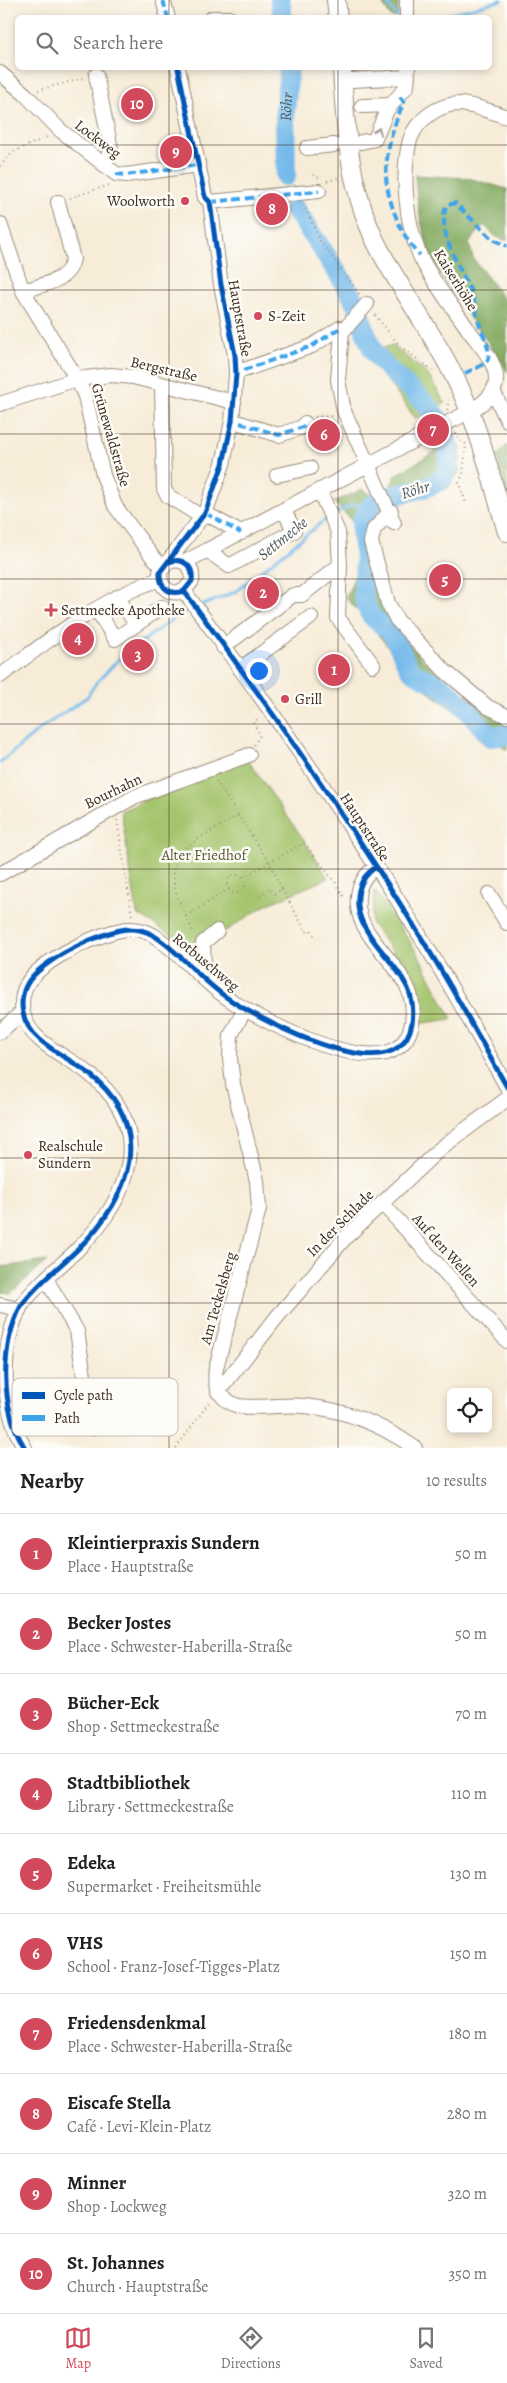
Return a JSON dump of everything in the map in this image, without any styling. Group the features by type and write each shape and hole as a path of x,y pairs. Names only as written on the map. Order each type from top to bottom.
{"main road":[{"path":"336,0 338,15"},
{"path":"347,74 344,112 348,150 356,190 366,219 381,254 454,376 470,412 507,532"}],"street":[{"path":"163,0 167,15"},
{"path":"407,0 407,15"},
{"name":"Hauptstraße","path":"164,569 200,513 223,464 229,402 236,374 235,355 221,285 210,202 205,197 178,70"},
{"path":"347,74 408,72 405,91 389,107 375,139 361,142"},
{"name":"Lockweg","path":"0,73 25,94 60,130 116,174 126,175 198,165"},
{"path":"96,75 111,149 105,164"},
{"name":"Kaiserhöhe","path":"494,391 497,379 493,366 439,288 420,255 409,210 407,170 409,146 414,132 421,120 434,112 458,104 507,116"},
{"path":"362,106 389,107"},
{"path":"307,148 334,145"},
{"path":"210,202 320,190"},
{"path":"23,291 66,275 72,268 73,258 58,202"},
{"name":"Grünewaldstraße","path":"0,224 23,291 77,379 89,408 104,476 115,506 164,569"},
{"path":"244,370 312,346 341,330 367,304"},
{"path":"341,330 338,380 346,413 368,465 392,514 374,529 370,542 388,603 397,620 446,672 488,707 507,716"},
{"name":"Bergstraße","path":"0,404 77,379 111,375 162,384 229,402"},
{"path":"162,384 164,489 168,496 241,532"},
{"path":"185,562 322,488 470,412 494,391 507,420"},
{"path":"240,423 279,435 303,427 305,423"},
{"path":"277,475 308,465 322,488 328,511 338,532 340,564 338,618 373,664"},
{"path":"207,550 229,566 294,531 284,510"},
{"path":"0,676 75,622 97,610 164,569 180,560 185,562 192,571 193,577 186,595 164,588 164,569"},
{"path":"223,647 293,595 302,595 340,564"},
{"name":"Hauptstraße","path":"186,595 271,711 376,867 436,962 507,1087"},
{"path":"117,598 136,624"},
{"path":"97,610 115,639 162,607"},
{"path":"240,670 311,617"},
{"name":"Bourhahn","path":"0,874 115,806 249,755"},
{"name":"Rotbuschweg","path":"22,1012 26,984 37,972 62,956 102,935 132,929 156,937 223,995 245,1009 302,1037 340,1050 376,1055 390,1052 401,1046 408,1036 412,1023 412,1011 409,990 404,980 366,930 357,908 361,882 376,867"},
{"path":"489,894 507,922"},
{"path":"198,973 204,964 204,943 217,931"},
{"name":"Am Teckelsberg","path":"218,1392 215,1380 216,1368 259,1209 257,1181 233,1084 230,1058 231,1034 245,1009"},
{"path":"0,1032 22,1012 27,1026 33,1034 86,1071 110,1096 123,1119 130,1147 129,1169 116,1201 82,1244 19,1309 7,1341 4,1378 12,1422"},
{"name":"In der Schlade","path":"218,1392 316,1269 344,1238 442,1148 507,1099"},
{"name":"Auf den Wellen","path":"382,1203 507,1341"},
{"path":"46,1280 77,1331 84,1378"},
{"path":"0,1305 19,1309"},
{"path":"218,1392 229,1402 238,1406 304,1406 355,1417 381,1427 415,1448"},
{"path":"19,1436 25,1448"}],"path":[{"path":"25,94 96,75"},
{"path":"0,166 12,152 39,142"},
{"path":"58,202 113,183 116,174"},
{"path":"313,175 326,181 342,178"},
{"path":"302,192 308,216 320,241 388,334 440,376"},
{"path":"305,423 312,417 322,418 346,413"},
{"path":"466,444 463,475 459,482 466,503"},
{"path":"249,755 260,735 253,722 271,711"},
{"path":"206,770 223,789 270,864 306,932 312,930 318,942"},
{"path":"115,806 132,929"},
{"path":"229,889 186,916 174,888 174,862 181,851 239,815"},
{"path":"243,877 270,864 304,843 339,889"},
{"path":"238,874 243,877 246,884 240,892 234,892 229,889 228,880 232,875 238,874"},
{"path":"260,896 269,888 274,894 282,889"},
{"path":"176,1448 218,1392"}],"green space":[{"path":"380,0 398,0 398,15 390,15"},
{"path":"415,175 468,178 507,189 507,241 495,236 484,225 469,243 473,258 507,303 507,372 436,266 423,231"},
{"path":"366,314 381,349 392,345 427,373 445,403 415,418 360,344 355,324"},
{"path":"454,444 461,447 459,472 448,488 397,505 389,488 396,475 442,447"},
{"path":"507,445 507,496 497,456"},
{"path":"363,489 370,494 379,513 369,529 393,624 422,659 486,711 507,721 507,750 416,682 369,623 346,598 359,563 359,536 353,523 334,502"},
{"name":"Alter Friedhof","path":"247,759 306,843 328,878 266,905 196,950 137,914 121,811 203,774"},
{"path":"375,890 418,954 452,1019 416,1024 412,994 403,969 371,923"},
{"path":"47,1261 11,1293 0,1292 0,1267"}],"waterway":[{"name":"Röhr","path":"280,0 282,15"},
{"path":"384,0 396,15"},
{"path":"446,15 502,0"},
{"name":"Röhr","path":"286,176 285,113 289,70"},
{"name":"Röhr","path":"294,208 354,300 369,342 377,356 433,412 441,424 447,439 449,457 446,472 438,481 426,487 384,498 372,505 364,516 361,532 365,555 363,593 366,606 373,618 388,630 397,641 407,665 413,672 447,691 491,737 507,735"},
{"name":"Settmecke","path":"334,514 352,505 372,504"},
{"name":"Settmecke","path":"199,607 235,592 326,519"},
{"name":"Settmecke","path":"0,763 40,729 87,697 96,683 120,658 181,613 193,609"}],"marked path":[{"path":"163,0 167,15"},
{"path":"400,97 404,102 389,146 386,165 387,184 392,206 401,229 413,248 420,255"},
{"path":"116,174 126,175 198,165"},
{"path":"210,202 319,191"},
{"path":"465,373 487,361 489,355 471,292 447,239 444,217 446,206 455,203 492,239 507,246"},
{"path":"244,370 312,346 340,328"},
{"path":"240,423 279,435 303,427 305,423"},
{"path":"205,513 241,533"}],"cycle path":[{"path":"169,562 179,561 189,567 192,581 184,591 174,592 166,589 161,582 160,572 205,513 223,464 232,421 236,374 235,355 221,285 210,202 205,197 178,70"},
{"path":"184,591 282,727 377,867 445,977 507,1087"},
{"path":"12,1418 7,1396 6,1358 9,1339 21,1306 40,1284 76,1251 95,1230 111,1208 122,1185 129,1162 129,1139 123,1116 109,1093 87,1072 49,1047 32,1032 22,1009 23,994 27,984 34,975 58,956 90,940 119,930 145,931 163,942 226,997 261,1018 310,1040 336,1049 360,1054 381,1054 397,1048 405,1040 409,1034 413,1013 411,997 407,987 373,940 360,917 358,904 360,886 365,877 376,867"},
{"path":"19,1436 25,1448"}],"place":[{"name":"St. Johannes","path":"137,104"},
{"name":"Minner","path":"176,152"},
{"name":"Woolworth","path":"185,201"},
{"name":"Eiscafe Stella","path":"272,209"},
{"name":"S-Zeit","path":"258,316"},
{"name":"Friedensdenkmal","path":"433,430"},
{"name":"VHS","path":"324,435"},
{"name":"Edeka","path":"445,580"},
{"name":"Becker Jostes","path":"263,593"},
{"name":"Settmecke Apotheke","path":"51,610"},
{"name":"Stadtbibliothek","path":"78,639"},
{"name":"Bücher-Eck","path":"138,655"},
{"name":"Kleintierpraxis Sundern","path":"334,670"},
{"name":"Grill","path":"285,699"},
{"name":"Realschule Sundern","path":"28,1155"}]}
